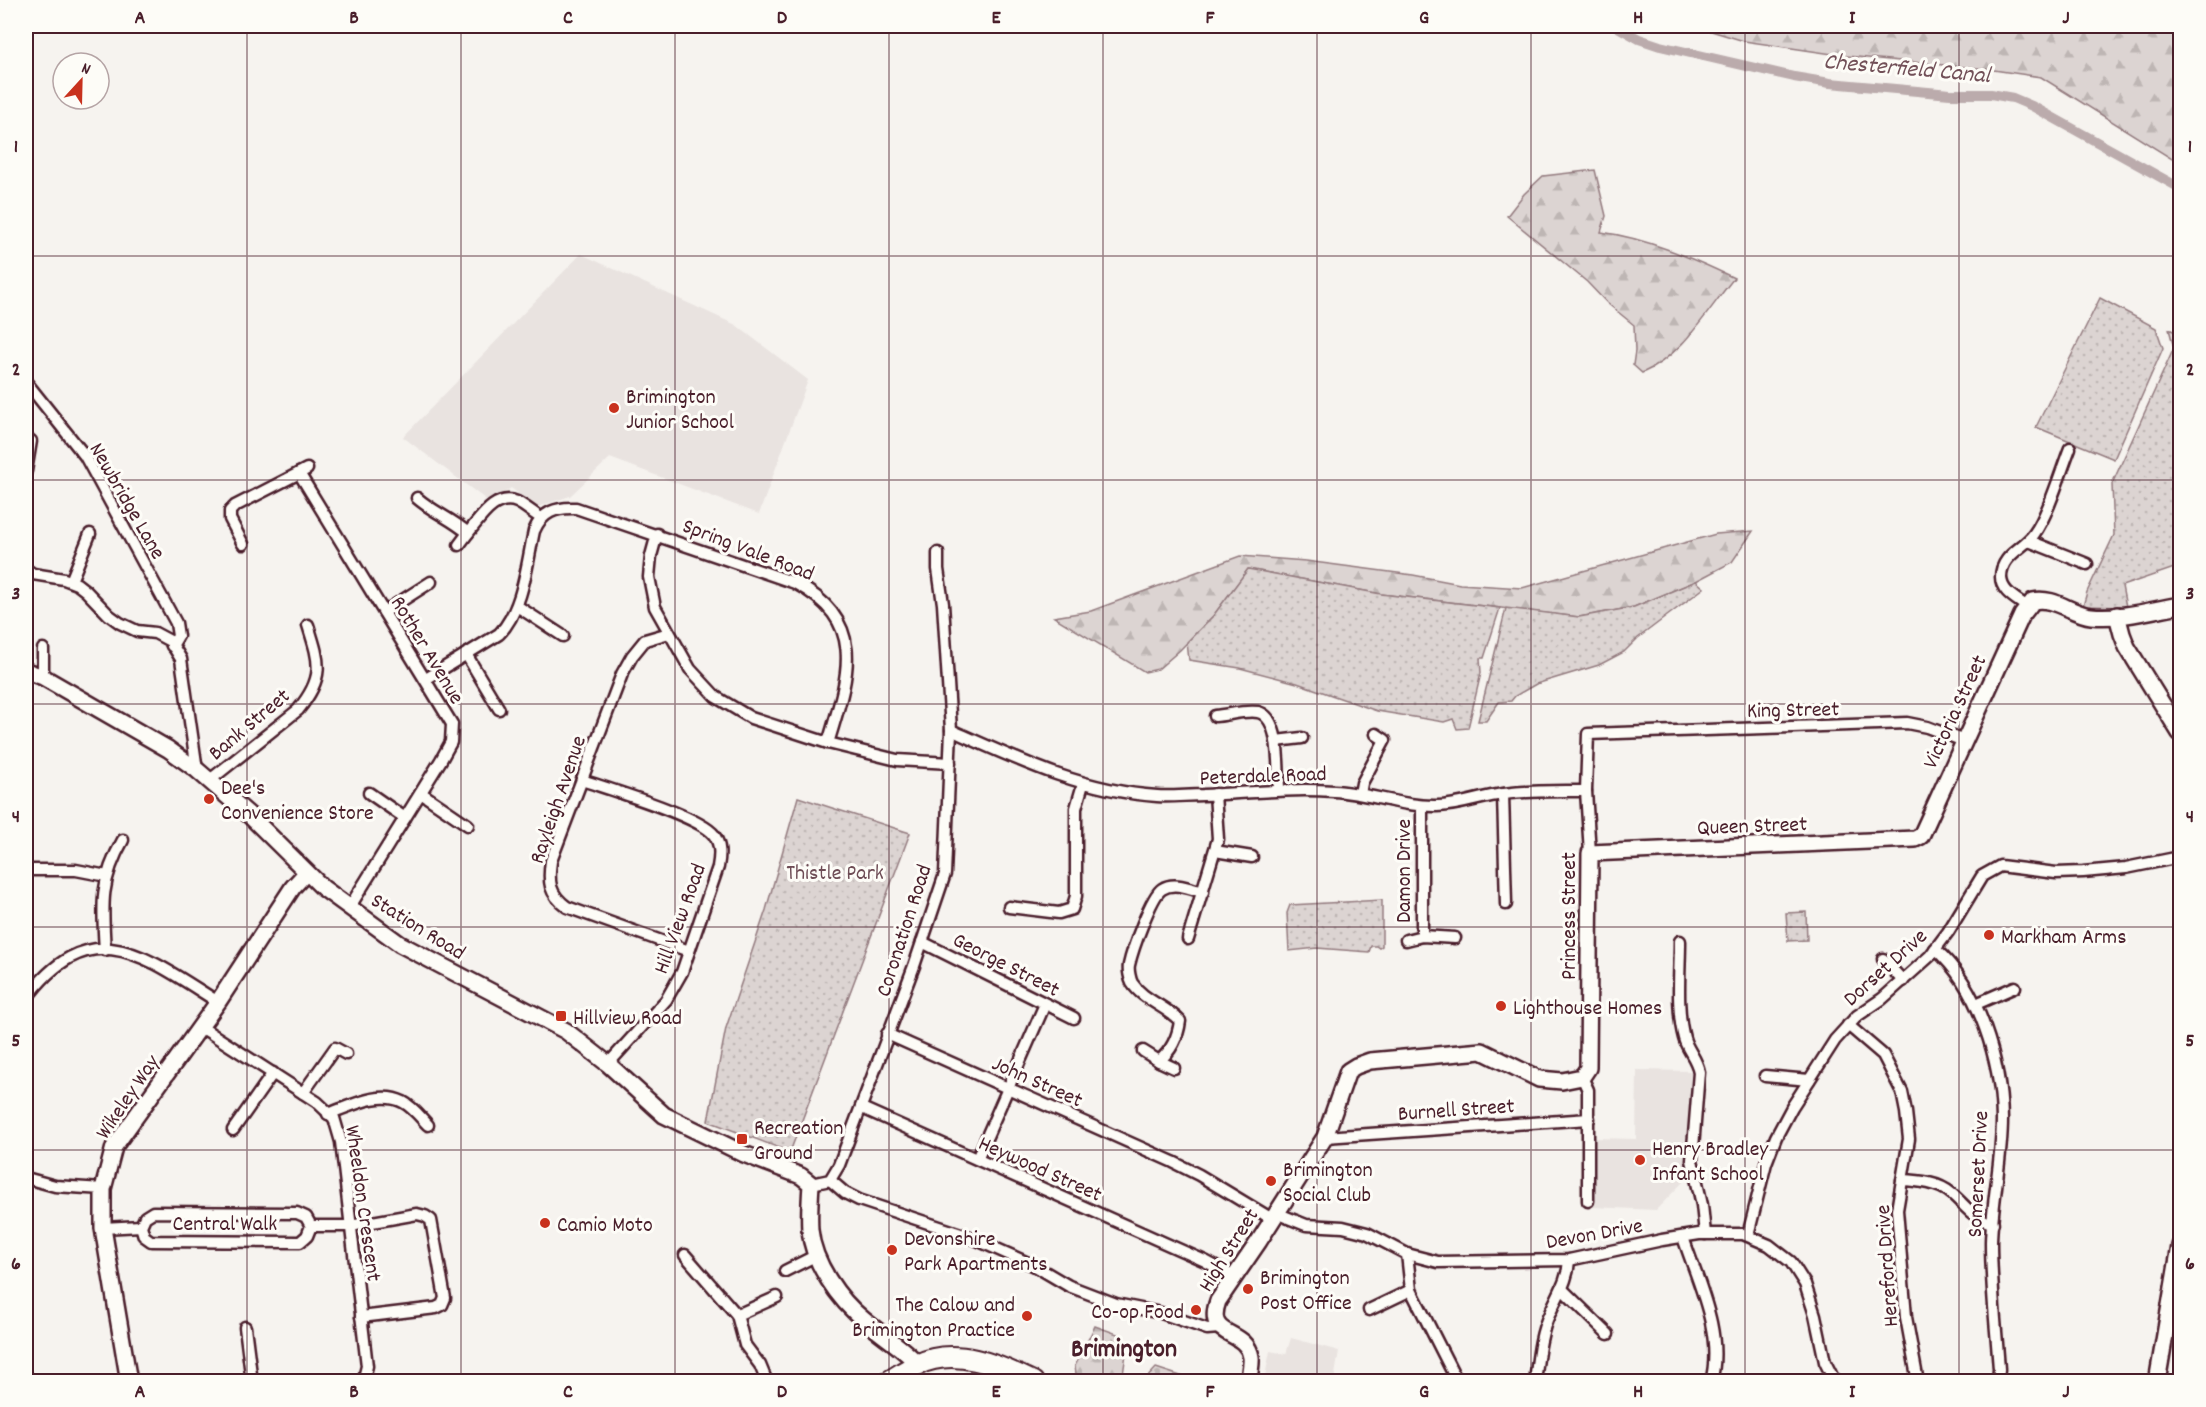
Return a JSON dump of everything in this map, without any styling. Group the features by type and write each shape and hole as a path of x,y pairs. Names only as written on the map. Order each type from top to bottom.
{"highway":[{"path":"888,1382 947,1357 970,1359 1033,1382"}],"street":[{"name":"Newbridge Lane","path":"26,381 85,456 176,623 178,636 171,644 181,659 197,770"},
{"path":"26,471 31,441"},
{"path":"2070,448 2036,532 2029,541 2007,558 2001,577 2002,585 2008,593 2030,604 2044,600 2081,614 2094,616 2117,615 2181,605"},
{"path":"2048,470 2059,475"},
{"name":"Rother Avenue","path":"243,544 230,519 230,511 303,471 452,724 451,742 349,908"},
{"path":"417,498 431,510 446,516 468,533"},
{"path":"426,679 500,634 508,625 517,606 534,531 545,515 517,502 502,501 489,508 459,545"},
{"name":"Spring Vale Road","path":"545,515 562,507 576,508 795,583 815,593 831,609 841,627 846,648 847,666 844,688 828,742"},
{"path":"71,581 90,534"},
{"path":"657,534 651,556 649,577 650,592 655,607 690,669 716,697 751,718 828,742 897,760 950,763"},
{"path":"2029,541 2087,564"},
{"name":"Coronation Road","path":"831,1180 862,1108 945,874 951,730 938,553"},
{"path":"26,569 33,574 71,581 86,591 120,623 137,631 155,633 171,644"},
{"path":"384,612 431,582"},
{"name":"Victoria Street","path":"1915,839 1921,836 2030,604"},
{"path":"517,606 563,636"},
{"path":"2117,615 2127,647 2181,733"},
{"name":"Bank Street","path":"210,780 298,710 308,698 318,670 318,657 308,625"},
{"name":"Rayleigh Avenue","path":"669,633 645,640 632,656 622,674 551,861 549,874 555,898 567,907 689,951"},
{"path":"43,649 43,678"},
{"path":"466,654 499,709"},
{"name":"Station Road","path":"26,671 43,678 168,749 197,770 249,815 306,873 349,908 400,944 566,1030 608,1064 664,1115 708,1138 801,1176 811,1184"},
{"path":"1215,716 1257,712 1267,716 1274,727 1279,790"},
{"name":"King Street","path":"1588,734 1619,731 1907,723 1964,741"},
{"name":"Peterdale Road","path":"951,730 1034,767 1116,792 1160,796 1279,790 1335,791 1422,806 1441,806 1503,794 1586,790"},
{"path":"1360,794 1362,783 1385,740 1376,734"},
{"name":"Princess Street","path":"1588,734 1586,790 1590,853 1588,1068 1582,1077 1588,1090 1588,1202"},
{"path":"1276,741 1302,738"},
{"name":"Hill View Road","path":"582,780 686,816 703,825 715,836 721,852 682,972 666,1000 608,1064"},
{"path":"1010,907 1059,913 1072,909 1076,896 1076,808 1083,783"},
{"path":"369,793 405,818"},
{"path":"421,793 468,825"},
{"path":"1188,939 1218,839 1215,794"},
{"path":"1503,794 1506,904"},
{"name":"Damon Drive","path":"1422,806 1422,936"},
{"name":"Queen Street","path":"1590,853 1915,839"},
{"path":"105,950 104,888 112,859 123,840"},
{"path":"1215,851 1252,856"},
{"name":"Dorset Drive","path":"1748,1235 1772,1146 1792,1107 1835,1040 1857,1016 1903,981 1935,949 1982,876 2000,866 2056,873 2083,872 2126,868 2181,857"},
{"path":"26,870 76,870 107,876"},
{"name":"Wikeley Way","path":"129,1382 103,1228 104,1189 114,1147 201,1027 294,887 306,873"},
{"path":"1158,1060 1167,1053 1179,1031 1180,1021 1173,1013 1141,992 1131,982 1128,967 1151,902 1162,888 1178,885 1203,892"},
{"name":"Damon Drive","path":"1406,940 1422,936 1455,938"},
{"path":"1680,941 1681,1023 1684,1040 1699,1072 1692,1160 1702,1205 1705,1234"},
{"name":"George Street","path":"922,942 1074,1018"},
{"name":"Somerset Drive","path":"1935,949 1956,971 1976,1004 1994,1064 2002,1119 1991,1241 1998,1382"},
{"path":"26,999 54,966 69,957 90,950 105,950 139,955 218,1002"},
{"path":"1883,959 1903,981"},
{"path":"1976,1004 2015,987"},
{"path":"977,1159 1045,1004"},
{"name":"Hereford Drive","path":"1848,1025 1882,1055 1902,1092 1909,1139 1898,1210 1900,1260 1905,1317 1918,1382"},
{"name":"Wheeldon Crescent","path":"201,1027 317,1102 333,1119 341,1142 367,1366 363,1382"},
{"name":"John Street","path":"887,1034 1173,1162 1274,1216"},
{"path":"303,1093 336,1048 346,1054"},
{"path":"1143,1051 1174,1068"},
{"name":"High Street","path":"1249,1382 1251,1357 1247,1347 1239,1337 1219,1328 1214,1317 1215,1309 1325,1137 1348,1071 1370,1061 1482,1051 1539,1079 1562,1081 1582,1077"},
{"path":"233,1130 273,1073"},
{"path":"1765,1076 1809,1080"},
{"path":"328,1114 377,1098 389,1098 404,1102 428,1125"},
{"name":"Heywood Street","path":"862,1108 1234,1277"},
{"name":"Burnell Street","path":"1325,1137 1589,1119"},
{"path":"26,1178 55,1186 104,1189"},
{"path":"908,1372 843,1300 817,1255 810,1232 811,1184 831,1180 845,1193 859,1200 970,1237 1035,1266 1069,1286 1116,1304 1161,1313 1207,1329 1219,1328"},
{"path":"1902,1180 1918,1180 1943,1188 1976,1217 1993,1223"},
{"name":"Central Walk","path":"153,1212 297,1213 306,1217 310,1227 307,1236 300,1242 152,1241 144,1236 141,1226 145,1217 153,1212"},
{"name":"Central Walk","path":"310,1227 350,1226 417,1214 431,1220 445,1298 442,1305 435,1308 361,1317"},
{"name":"Devon Drive","path":"1274,1216 1306,1225 1343,1227 1367,1233 1407,1254 1438,1262 1569,1260 1683,1237 1705,1234 1748,1235 1769,1245 1791,1262 1805,1284 1815,1315 1825,1362 1835,1382"},
{"name":"Central Walk","path":"103,1228 141,1226"},
{"path":"1683,1237 1711,1320 1717,1356 1711,1382"},
{"path":"2157,1382 2181,1246"},
{"path":"1407,1254 1411,1290 1455,1375 1461,1382"},
{"path":"685,1255 737,1315 745,1345 760,1365 767,1382"},
{"path":"785,1271 817,1255"},
{"path":"1535,1382 1541,1342 1550,1313 1566,1282 1569,1260"},
{"path":"1563,1289 1608,1334"},
{"path":"1369,1310 1411,1290"},
{"path":"737,1315 777,1297"},
{"path":"245,1327 252,1382"},
{"path":"26,1375 27,1382"}],"shaded area":[{"name":"Brimington Junior School","path":"581,254 736,325 808,380 759,514 610,458 570,496 537,507 511,488 489,502 403,437"},
{"name":"Henry Bradley Infant School","path":"1637,1070 1692,1071 1685,1180 1656,1210 1593,1207 1594,1138 1636,1139"},
{"path":"1291,1338 1339,1351 1334,1381 1264,1381 1270,1351 1286,1354"}],"green space":[{"path":"1695,26 2180,26 2180,164 2041,77 1987,69 1846,56 1744,41"},
{"path":"1595,170 1606,216 1601,232 1652,244 1734,278 1682,344 1669,356 1642,373 1633,365 1634,325 1607,303 1587,282 1507,216 1524,194 1543,176"},
{"path":"2100,298 2156,328 2163,348 2114,459 2036,427"},
{"path":"2169,329 2180,334 2180,566 2122,586 2126,607 2083,606 2087,592 2114,535 2112,484 2174,348"},
{"path":"1753,531 1732,562 1696,581 1634,607 1579,617 1381,594 1248,569 1213,616 1180,650 1158,669 1145,672 1054,617 1091,611 1240,556 1306,561 1413,575 1460,584 1522,588 1716,534"},
{"path":"1248,569 1381,594 1500,608 1484,658 1480,658 1481,673 1468,728 1457,729 1453,719 1444,722 1377,711 1297,683 1240,668 1189,660 1187,642 1213,616"},
{"path":"1696,581 1704,588 1638,638 1624,652 1599,665 1536,684 1515,696 1511,701 1499,702 1486,721 1478,721 1506,608 1579,617 1634,607"},
{"name":"Thistle Park","path":"798,797 910,833 790,1152 708,1121 726,1028 766,910"},
{"path":"1382,900 1382,946 1379,948 1371,946 1369,952 1317,948 1289,951 1287,913 1290,905"},
{"path":"1806,912 1807,940 1788,941 1786,913"},
{"path":"1095,1326 1123,1336 1126,1354 1122,1381 1077,1381 1075,1366"},
{"path":"1156,1368 1196,1381 1144,1381"}],"waterway":[{"name":"Chesterfield Canal","path":"1616,26 1639,39 1660,46 1794,77 1830,83 1950,94 1991,94 2013,98 2032,106 2180,188"}],"place":[{"name":"Brimington Junior School","path":"614,408"},
{"name":"Dee's Convenience Store","path":"209,799"},
{"name":"Markham Arms","path":"1989,935"},
{"name":"Lighthouse Homes","path":"1501,1006"},
{"name":"Hillview Road","path":"561,1016"},
{"name":"Recreation Ground","path":"742,1139"},
{"name":"Henry Bradley Infant School","path":"1640,1160"},
{"name":"Brimington Social Club","path":"1271,1181"},
{"name":"Camio Moto","path":"545,1223"},
{"name":"Devonshire Park Apartments","path":"892,1250"},
{"name":"Brimington Post Office","path":"1248,1289"},
{"name":"Co-op Food","path":"1196,1310"},
{"name":"The Calow and Brimington Practice","path":"1027,1316"}],"district":[{"name":"Brimington","path":"1124,1347"}]}
